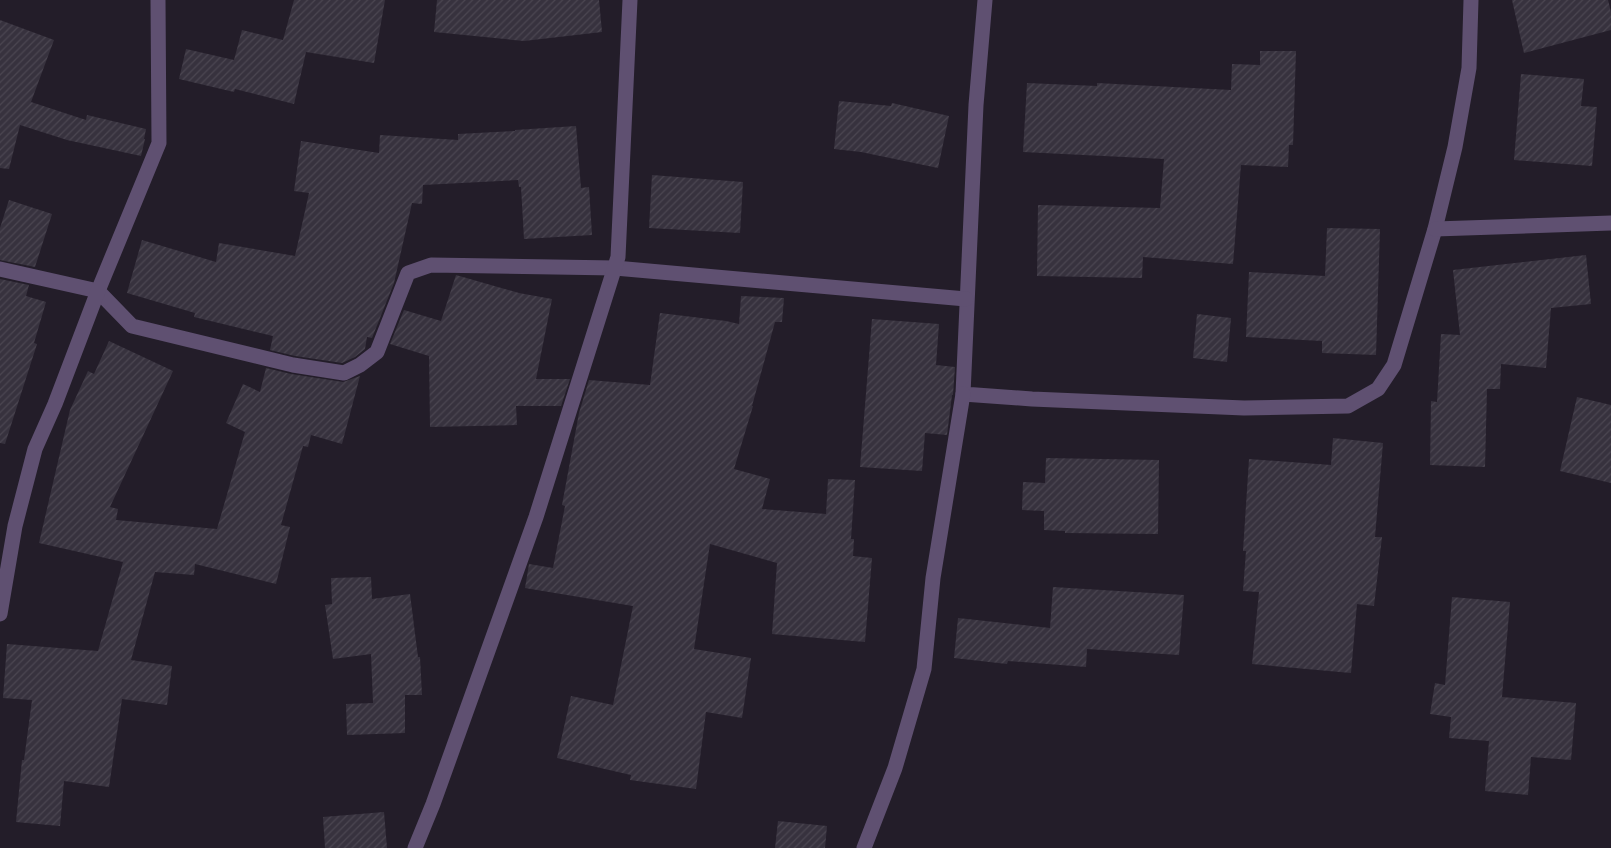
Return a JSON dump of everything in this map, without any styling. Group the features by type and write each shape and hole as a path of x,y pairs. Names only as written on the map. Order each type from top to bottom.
{"street":[{"path":"0,614 15,526 35,449 55,404 98,291 159,144 158,0"},
{"path":"415,848 436,795 536,517 618,256 630,0"},
{"path":"864,848 895,768 924,669 933,578 963,394 976,105 985,0"},
{"path":"963,394 1032,399 1244,408 1348,406 1378,389 1394,365 1435,229 1454,147 1469,68 1471,0"},
{"path":"1435,229 1611,223"},
{"path":"0,269 98,291 132,326 293,365 344,373 360,365 377,352 408,272 431,265 614,268 966,299"}],"building":[{"path":"294,0 385,0 374,63 306,52 294,104 235,89 234,92 179,79 186,49 234,60 242,30 283,40"},
{"path":"437,0 599,0 602,32 524,41 434,32"},
{"path":"1512,0 1608,0 1611,12 1611,30 1524,53"},
{"path":"0,20 54,40 31,102 86,120 87,115 146,129 141,156 67,140 20,125 9,169 0,168"},
{"path":"1260,51 1296,51 1293,145 1289,145 1288,167 1241,165 1233,264 1143,257 1142,278 1037,276 1038,205 1160,208 1164,159 1023,152 1027,83 1097,86 1097,83 1231,90 1232,64 1260,65"},
{"path":"1521,74 1584,79 1581,106 1597,107 1592,166 1514,160"},
{"path":"839,101 891,106 892,103 949,116 938,168 861,152 834,149"},
{"path":"576,126 581,188 589,187 592,235 524,239 521,187 519,187 518,180 423,185 422,204 412,203 394,283 372,338 367,337 365,349 355,357 342,363 270,350 273,336 194,317 195,313 127,293 142,240 216,262 219,243 295,256 309,193 294,191 301,141 379,153 380,135 458,140 458,134"},
{"path":"652,175 743,182 740,233 649,228"},
{"path":"9,200 52,214 35,267 0,260 0,228"},
{"path":"1327,228 1380,229 1376,355 1322,353 1322,341 1246,337 1249,272 1325,276"},
{"path":"1586,255 1591,304 1551,308 1546,368 1501,364 1500,389 1487,389 1485,467 1430,465 1431,401 1437,402 1441,334 1460,335 1453,270"},
{"path":"456,275 519,293 552,299 536,379 570,379 561,406 516,406 517,425 430,427 429,356 390,344 404,310 441,321"},
{"path":"0,279 29,285 26,296 46,302 34,343 37,344 5,444 0,443"},
{"path":"741,296 784,298 782,322 775,322 734,469 770,479 762,509 826,514 828,479 855,480 851,539 854,539 853,556 872,558 865,642 772,634 777,563 710,544 694,649 751,658 742,718 706,712 696,789 630,780 631,775 557,758 571,696 613,705 633,606 525,588 529,564 553,568 565,506 562,505 579,413 589,380 650,385 660,313 739,324"},
{"path":"1197,314 1231,318 1227,362 1193,358"},
{"path":"872,319 939,324 936,365 955,367 947,435 925,433 922,471 860,467"},
{"path":"109,341 173,371 110,507 118,509 116,520 217,529 245,432 226,423 243,384 260,392 266,368 343,382 360,376 342,444 311,435 308,447 303,446 281,525 290,527 276,584 195,564 194,575 155,572 131,660 172,666 167,705 122,699 109,787 64,781 60,826 16,822 22,760 24,760 32,700 3,698 7,644 98,651 123,562 39,543 70,410 88,371 94,374"},
{"path":"1577,397 1611,405 1611,483 1560,471"},
{"path":"1333,438 1383,443 1375,537 1382,537 1374,606 1357,604 1351,673 1252,664 1259,592 1243,591 1246,551 1243,551 1249,459 1331,465"},
{"path":"1046,458 1159,460 1158,534 1065,533 1065,531 1044,530 1044,511 1022,510 1023,482 1045,483"},
{"path":"371,577 372,599 410,594 418,657 420,657 422,695 405,695 405,733 347,735 346,704 373,703 371,654 333,659 325,605 332,604 331,578"},
{"path":"1053,587 1184,595 1179,655 1087,649 1086,667 1008,661 1007,664 954,658 958,618 1050,628"},
{"path":"1452,597 1510,602 1502,697 1576,703 1571,760 1531,757 1528,795 1485,791 1489,741 1449,738 1451,717 1430,714 1435,683 1445,685"},
{"path":"384,812 387,848 325,848 323,817"},
{"path":"778,821 827,826 825,848 775,848"}]}
